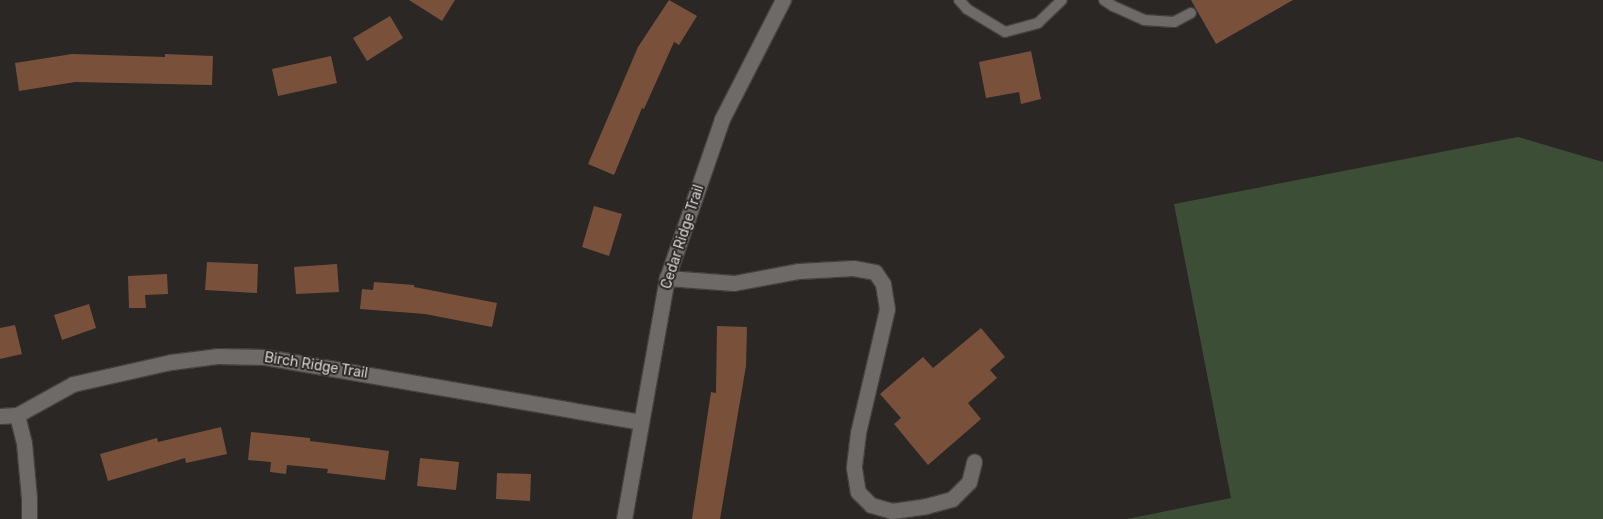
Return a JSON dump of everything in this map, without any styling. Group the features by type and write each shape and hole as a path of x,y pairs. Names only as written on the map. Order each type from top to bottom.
{"street":[{"name":"Cedar Ridge Trail","path":"624,519 667,278 722,119 783,0"},
{"path":"667,278 734,283 799,271 853,268 875,272 883,284 887,309 858,434 854,468 858,492 871,505 892,511 926,506 952,499 970,482 974,462"},
{"name":"Birch Ridge Trail","path":"0,416 17,415 73,384 171,362 217,356 265,357 640,422"},
{"path":"17,415 24,443 30,498 29,519"}],"lane":[{"path":"959,0 967,9 1005,32 1038,23 1062,0"},
{"path":"1104,0 1144,20 1174,22 1191,13"}],"green space":[{"path":"1518,137 1603,162 1603,519 1127,519 1231,498 1174,204"}],"building":[{"path":"409,0 455,0 442,21"},
{"path":"669,0 697,16 679,45 674,42 644,109 642,108 614,175 588,164 638,47"},
{"path":"1191,0 1293,0 1216,44"},
{"path":"390,16 403,38 367,61 353,38"},
{"path":"1031,51 1041,99 1021,104 1019,92 986,98 979,62"},
{"path":"72,54 165,57 165,54 213,56 212,85 75,82 19,91 15,63"},
{"path":"331,56 337,83 278,96 272,69"},
{"path":"594,206 622,214 609,256 582,247"},
{"path":"207,262 258,264 257,293 205,290"},
{"path":"337,264 339,292 296,294 294,267"},
{"path":"167,274 168,294 145,295 146,308 129,308 128,276"},
{"path":"374,282 414,285 414,287 497,303 492,327 425,314 360,309 362,289 373,290"},
{"path":"89,304 96,328 62,340 54,315"},
{"path":"15,325 22,354 0,359 0,328"},
{"path":"717,326 747,327 746,366 720,519 692,519 711,392 716,393"},
{"path":"981,328 1005,357 990,370 997,378 968,403 981,419 928,465 894,424 901,418 880,394 923,357 933,368"},
{"path":"221,427 227,454 186,463 185,458 108,481 100,454 157,438 158,442"},
{"path":"251,432 310,438 310,441 389,451 385,480 327,473 328,469 287,465 286,474 270,472 271,462 248,460"},
{"path":"420,458 459,462 456,490 417,486"},
{"path":"497,473 531,474 530,501 496,499"}]}
